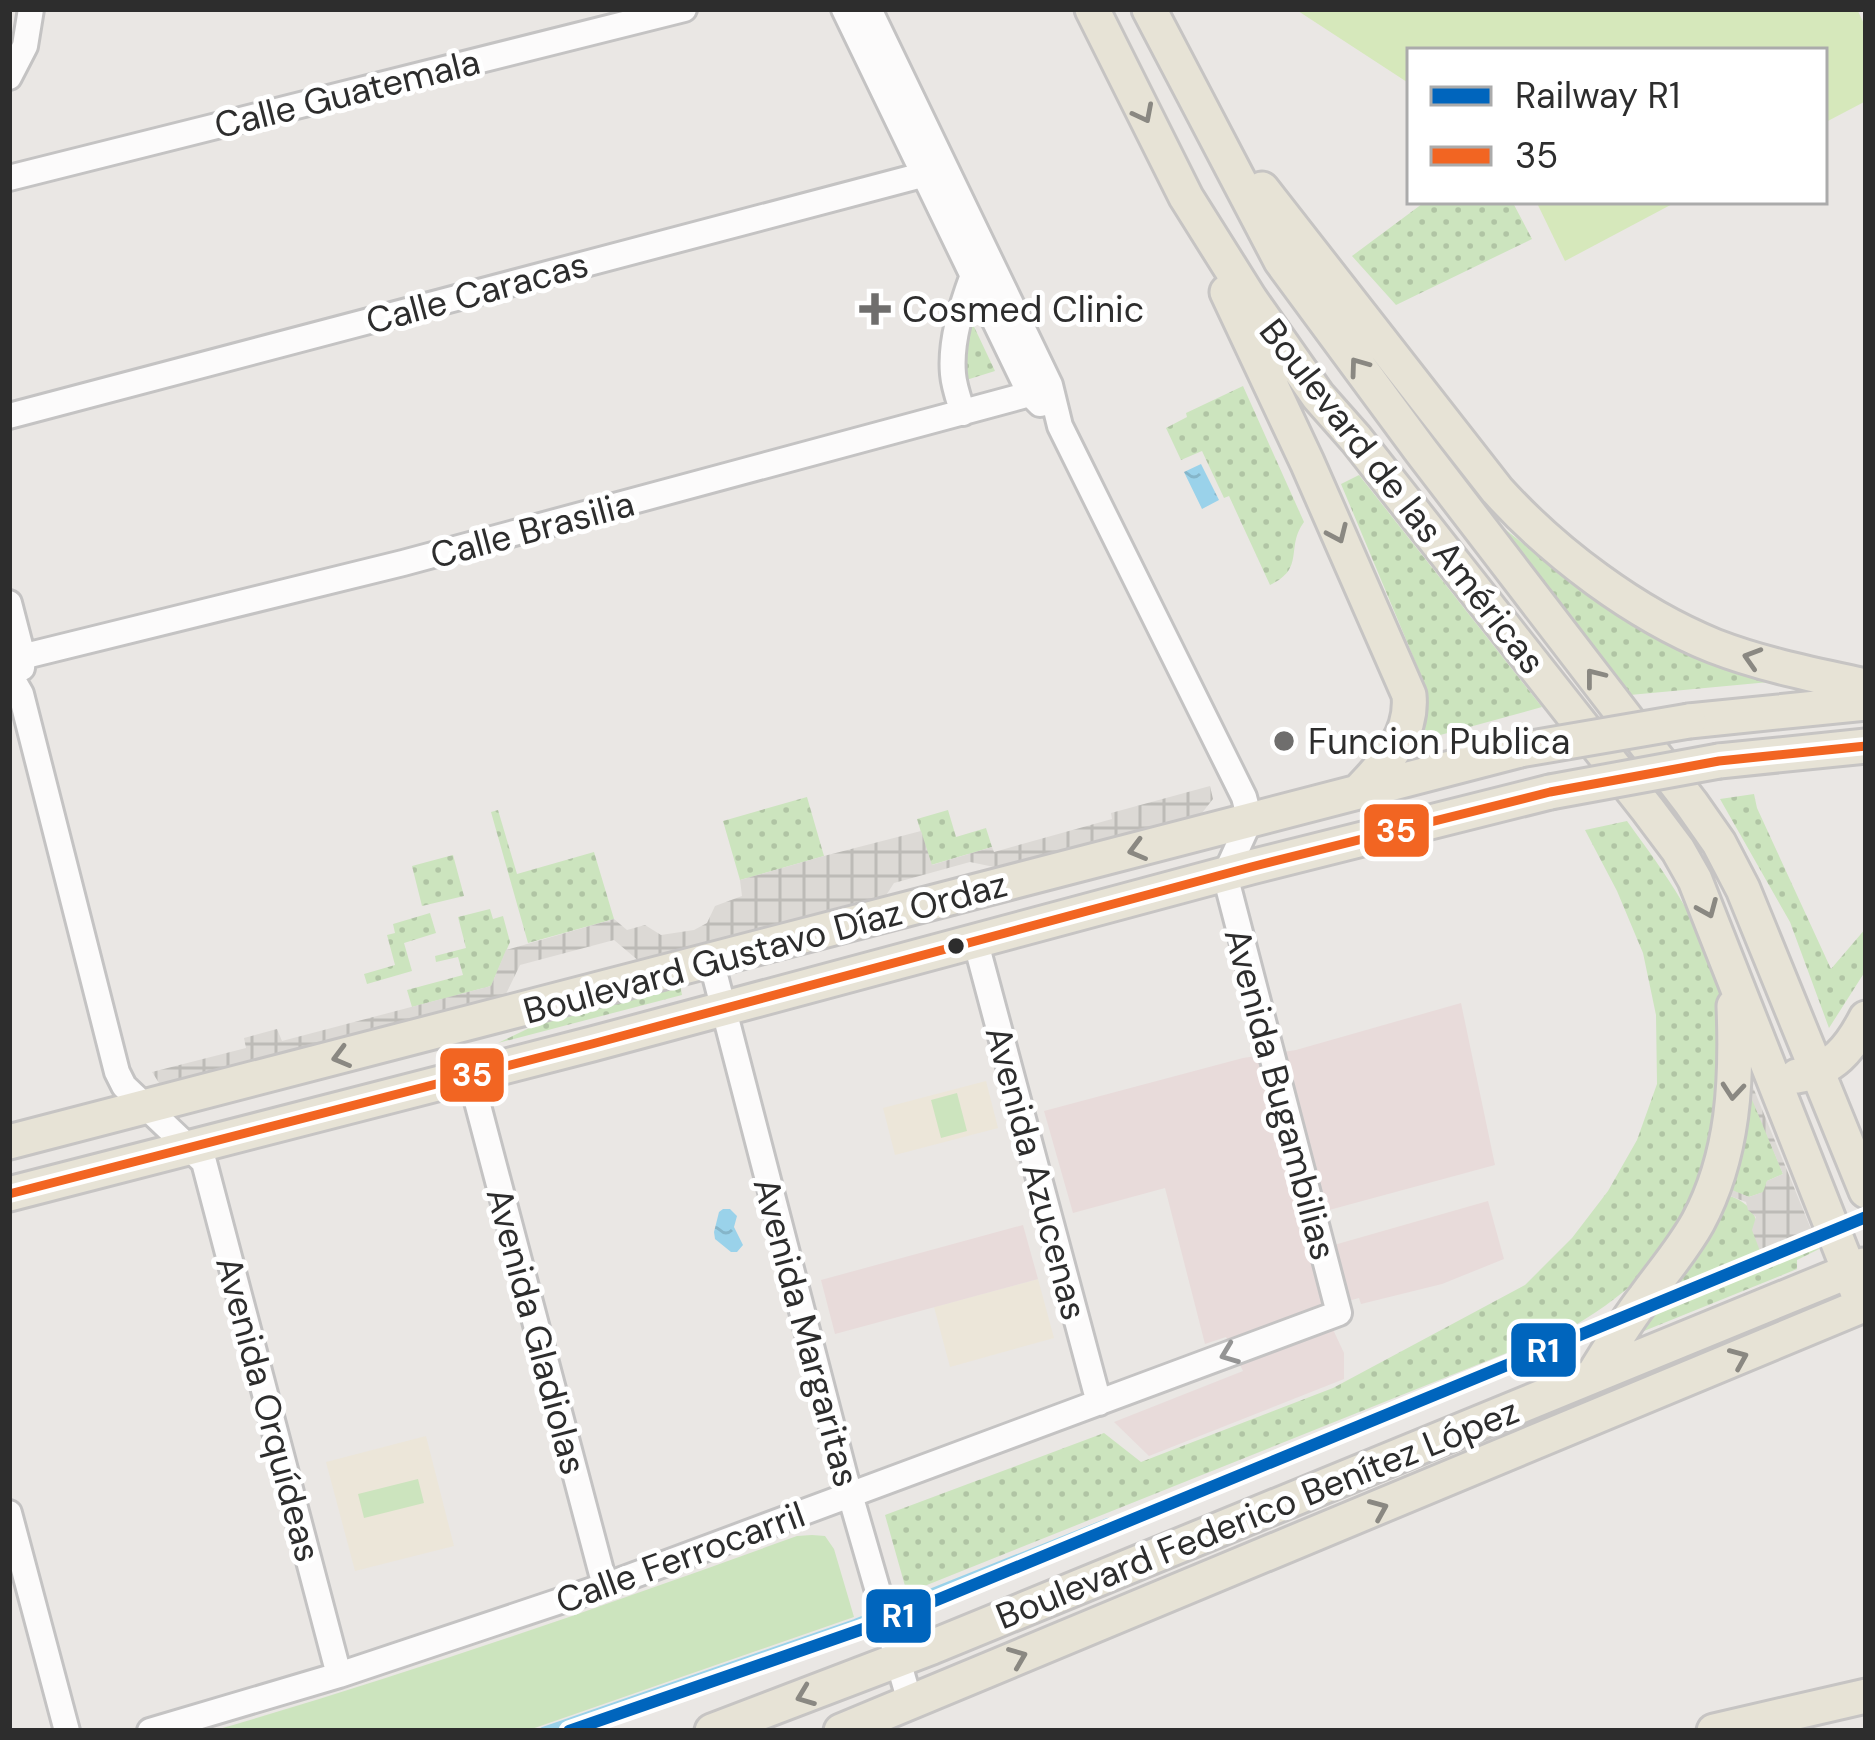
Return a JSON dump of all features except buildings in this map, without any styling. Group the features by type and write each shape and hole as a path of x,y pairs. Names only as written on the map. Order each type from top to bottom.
{"main road":[{"name":"Boulevard de las Américas","path":"1092,9 1186,197 1250,299 1318,396 1678,850 1695,880 1764,1059 1857,1268 1864,1305"},
{"name":"Boulevard de las Américas","path":"1149,9 1281,261 1719,843 1743,890 1866,1191"},
{"path":"1194,98 1293,231 1523,518 1655,619 1746,657 1866,686"},
{"path":"1186,197 1409,695 1409,718 1399,743 1359,791"},
{"path":"1314,480 1325,459 1430,403"},
{"name":"Boulevard Gustavo Díaz Ordaz","path":"9,1142 1520,750 1689,721 1866,703"},
{"name":"Boulevard Gustavo Díaz Ordaz","path":"9,1194 1550,792 1719,761 1866,746"},
{"path":"1594,1374 1697,1225 1716,1178 1725,1152 1734,1082 1733,974"},
{"path":"1764,1059 1789,1075 1816,1072 1844,1054 1866,1018"},
{"name":"Boulevard Federico Benítez López","path":"712,1731 1291,1502 1857,1268"},
{"name":"Boulevard Federico Benítez López","path":"841,1731 1864,1305"},
{"path":"1714,1731 1866,1696"}],"street":[{"path":"9,77 25,46 31,9"},
{"name":"Calle Guatemala","path":"9,178 684,9"},
{"path":"844,9 935,171 1040,389"},
{"path":"868,9 973,275 1060,426 1244,797 1250,820 1225,875"},
{"name":"Calle Caracas","path":"9,416 935,171"},
{"path":"962,413 953,363 961,311 973,275"},
{"name":"Calle Brasilia","path":"15,671 1040,389"},
{"name":"Avenida Orquídeas","path":"9,603 15,671 117,1072 124,1086 204,1162 339,1676"},
{"name":"Avenida Bugambilias","path":"1225,875 1339,1313"},
{"name":"Avenida Azucenas","path":"976,943 1100,1403"},
{"name":"Avenida Margaritas","path":"711,960 850,1495 910,1702"},
{"name":"Avenida Gladiolas","path":"470,1075 604,1586"},
{"name":"Calle Ferrocarril","path":"150,1731 339,1676 604,1586 1339,1313"},
{"path":"9,1513 67,1731"}],"shaded area":[{"path":"1210,786 1213,799 1202,813 999,868 970,862 894,883 885,897 640,962 614,940 520,965 504,998 166,1085 152,1072 246,1048 244,1038 277,1029 282,1041 491,986 506,950 614,919 627,930 645,925 661,935 694,930 707,923 715,906 742,896 740,880 824,856 921,831 932,865 1112,819 1111,813"},
{"path":"1461,1003 1495,1165 1296,1219 1306,1253 1488,1201 1504,1259 1442,1284 1323,1308 1344,1353 1344,1379 1149,1456 1114,1422 1243,1371 1226,1337 1205,1344 1165,1188 1073,1213 1044,1111 1243,1058 1296,1050"},
{"path":"1746,1070 1811,1229 1760,1251 1752,1230 1756,1217 1746,1202 1730,1196 1702,1249 1673,1288 1663,1292","holes":["1750,1095 1783,1174 1767,1181 1763,1192 1749,1197 1732,1190"]},
{"path":"986,1081 998,1128 895,1155 883,1108"},
{"path":"1023,1225 1038,1279 835,1334 821,1280"},
{"path":"1038,1279 1054,1338 950,1367 934,1307"},
{"path":"426,1436 454,1546 355,1571 326,1462"}],"green space":[{"path":"1295,9 1857,9 1866,28 1866,101 1827,121 1827,48 1407,48 1407,82"},
{"path":"1422,204 1514,204 1532,239 1396,305 1352,256"},
{"path":"1537,204 1672,204 1565,261"},
{"path":"968,314 995,371 963,381 960,369"},
{"path":"1243,386 1304,522 1288,572 1270,585 1229,496 1224,498 1202,451 1181,460 1166,428"},
{"path":"1359,475 1542,707 1422,740 1428,692 1341,484"},
{"path":"1481,510 1585,593 1644,629 1790,680 1630,695"},
{"path":"1754,794 1831,969 1866,928 1866,970 1829,1028 1790,922 1720,799"},
{"path":"807,797 824,856 740,880 723,821"},
{"path":"498,810 517,874 594,852 614,919 528,943 491,812"},
{"path":"948,810 956,837 986,828 992,847 931,865 917,819"},
{"path":"1627,821 1694,923 1714,968 1724,1014 1713,1148 1677,1229 1650,1266 1617,1297 1574,1326 907,1593 885,1515 1104,1433 1141,1462 1333,1388 1525,1285 1572,1238 1608,1191 1637,1140 1657,1084 1656,1015 1643,953 1585,830"},
{"path":"453,855 464,896 422,906 412,866"},
{"path":"490,909 493,919 503,916 510,942 491,986 412,1007 407,990 463,975 458,957 436,962 435,956 466,948 458,917"},
{"path":"430,913 436,933 404,943 412,971 367,984 364,974 395,965 387,935 395,933 393,924"},
{"path":"680,984 682,995 498,1043 550,1018"},
{"path":"1750,1092 1783,1174 1767,1181 1764,1192 1749,1197 1732,1191"},
{"path":"957,1093 967,1131 941,1138 931,1100"},
{"path":"1730,1196 1751,1211 1761,1250 1811,1229 1819,1249 1797,1260 1797,1269 1634,1335 1663,1292 1680,1279 1702,1249"},
{"path":"418,1479 424,1503 364,1518 358,1494"},
{"path":"797,1536 825,1536 834,1549 854,1617 526,1731 212,1731 506,1638"}],"water":[{"path":"1201,464 1219,500 1202,509 1184,472"},
{"path":"723,1209 737,1216 734,1227 743,1245 737,1252 715,1239"}],"waterway":[{"path":"543,1731 855,1623 1108,1522"}],"rail line":[{"name":"R1","path":"569,1731 886,1621 1866,1217"}],"transit line":[{"name":"35","path":"9,1194 1550,792 1719,761 1866,746"}],"place":[{"name":"Cosmed Clinic","path":"875,309"},
{"name":"Funcion Publica","path":"1284,741"}]}
